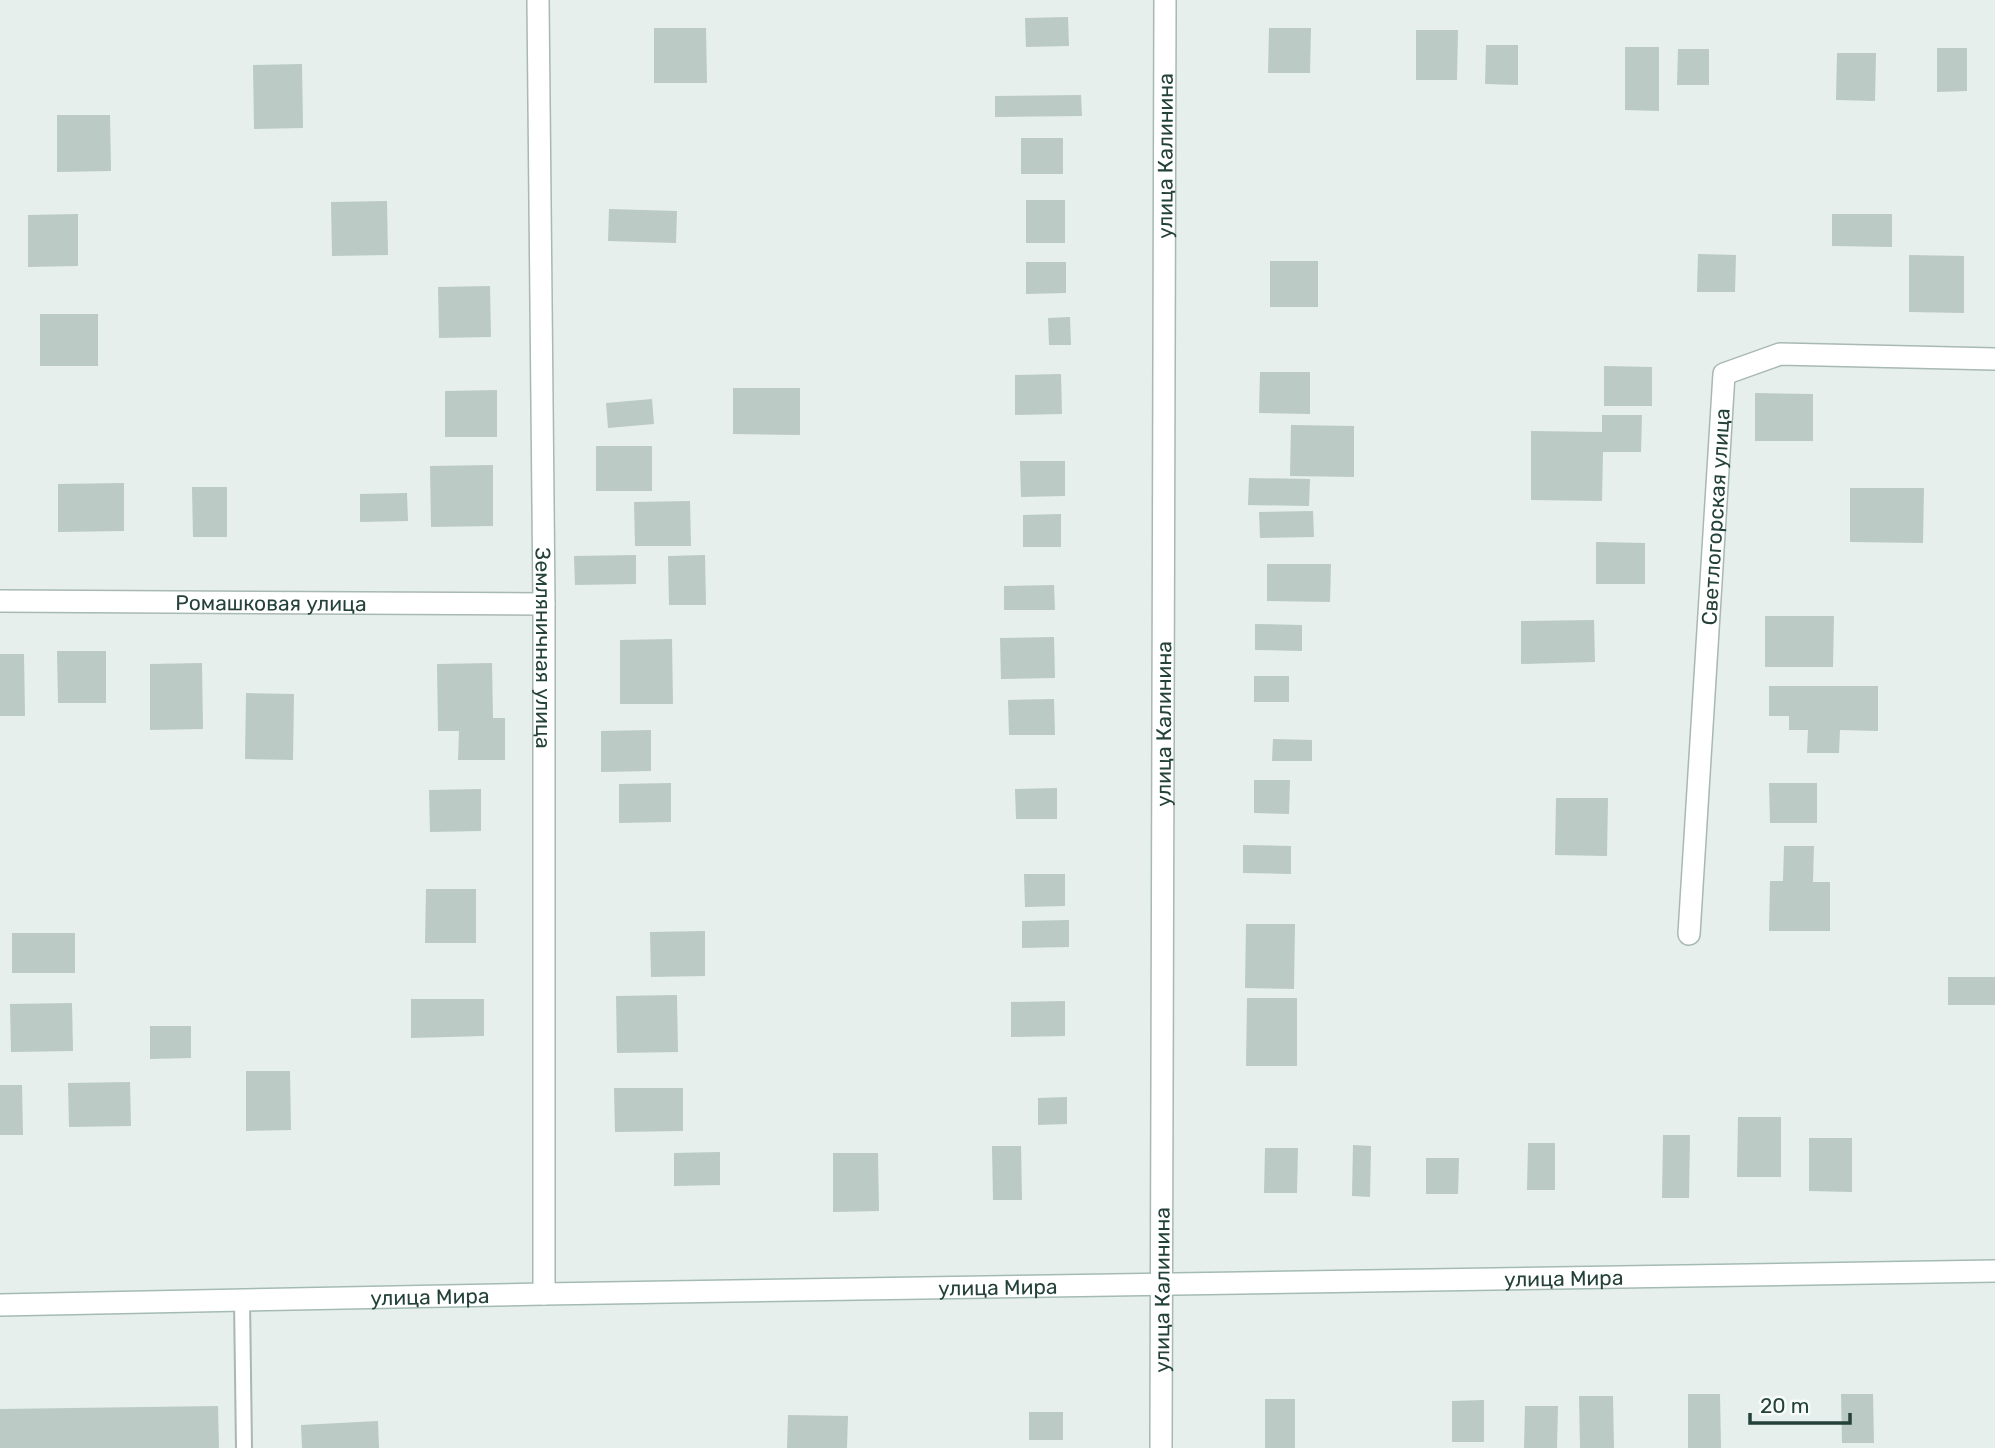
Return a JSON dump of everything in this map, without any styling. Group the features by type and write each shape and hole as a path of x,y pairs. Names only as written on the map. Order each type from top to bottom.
{"street":[{"name":"Земляничная улица","path":"538,0 544,604 544,1294"},
{"name":"улица Калинина","path":"1161,1448 1165,0"},
{"name":"Светлогорская улица","path":"1689,934 1724,374 1780,354 1995,359"},
{"name":"Ромашковая улица","path":"0,601 544,604"},
{"name":"улица Мира","path":"0,1305 1995,1271"}],"lane":[{"path":"242,1300 244,1448"}],"building":[{"path":"1068,17 1069,46 1026,47 1025,18"},
{"path":"654,28 706,28 707,83 654,83"},
{"path":"1269,28 1311,28 1310,73 1268,73"},
{"path":"1416,30 1458,30 1457,80 1416,80"},
{"path":"1486,45 1518,45 1518,85 1485,84"},
{"path":"1625,47 1659,47 1659,111 1625,110"},
{"path":"1937,48 1967,48 1967,91 1937,92"},
{"path":"1678,49 1709,49 1709,85 1677,85"},
{"path":"1837,53 1876,53 1875,101 1836,100"},
{"path":"302,64 303,128 254,129 253,65"},
{"path":"1081,95 1082,116 995,117 995,96"},
{"path":"57,115 110,115 111,171 57,172"},
{"path":"1021,138 1063,138 1063,174 1021,174"},
{"path":"1026,200 1065,200 1065,243 1026,243"},
{"path":"387,201 388,255 332,256 331,202"},
{"path":"609,209 677,211 676,243 608,241"},
{"path":"78,214 78,266 28,267 28,215"},
{"path":"1832,214 1892,214 1892,247 1832,246"},
{"path":"1698,254 1736,255 1735,292 1697,292"},
{"path":"1909,255 1964,256 1964,313 1909,312"},
{"path":"1270,261 1318,261 1318,307 1270,307"},
{"path":"1026,262 1066,262 1066,293 1026,294"},
{"path":"490,286 491,337 439,338 438,287"},
{"path":"40,314 98,314 98,366 40,366"},
{"path":"1070,317 1071,345 1049,345 1048,318"},
{"path":"1604,366 1652,367 1652,406 1604,406"},
{"path":"1260,372 1310,372 1310,414 1259,413"},
{"path":"1061,374 1062,414 1015,415 1015,375"},
{"path":"733,388 800,388 800,435 733,434"},
{"path":"497,390 497,437 445,437 445,391"},
{"path":"1755,393 1813,394 1813,441 1755,441"},
{"path":"652,399 654,424 608,428 606,403"},
{"path":"1602,415 1642,415 1641,452 1603,452 1602,501 1531,500 1531,431 1602,432"},
{"path":"1291,425 1354,426 1354,477 1290,476"},
{"path":"596,446 652,446 652,491 596,491"},
{"path":"1020,461 1065,461 1065,496 1021,497"},
{"path":"493,465 493,526 431,527 430,466"},
{"path":"1249,478 1310,479 1309,506 1248,505"},
{"path":"124,483 124,531 58,532 58,484"},
{"path":"192,487 227,487 227,537 193,537"},
{"path":"1850,488 1924,488 1923,543 1850,542"},
{"path":"407,493 408,521 360,522 360,494"},
{"path":"690,501 691,546 635,546 634,502"},
{"path":"1313,511 1314,537 1260,538 1259,512"},
{"path":"1061,514 1061,547 1023,547 1023,515"},
{"path":"1596,542 1645,543 1645,584 1596,584"},
{"path":"636,555 636,584 575,585 574,556"},
{"path":"705,555 706,605 669,605 668,556"},
{"path":"1267,564 1331,564 1330,602 1267,601"},
{"path":"1054,585 1055,610 1004,610 1004,586"},
{"path":"1765,616 1834,616 1833,667 1765,667"},
{"path":"1594,620 1595,662 1521,664 1521,621"},
{"path":"1255,624 1302,625 1302,651 1255,650"},
{"path":"1054,637 1055,678 1001,679 1000,638"},
{"path":"672,639 673,704 620,704 620,640"},
{"path":"57,651 106,651 106,703 58,703"},
{"path":"0,654 24,654 25,716 0,716"},
{"path":"202,663 203,729 150,730 150,664"},
{"path":"492,663 493,718 505,718 505,760 458,760 459,731 438,731 437,664"},
{"path":"1254,676 1289,676 1289,702 1254,702"},
{"path":"1769,686 1878,686 1878,731 1840,730 1839,753 1807,753 1808,730 1789,730 1789,716 1769,716"},
{"path":"246,693 294,694 293,760 245,759"},
{"path":"1054,699 1055,735 1009,735 1008,700"},
{"path":"651,730 651,771 601,772 601,731"},
{"path":"1273,739 1312,740 1312,761 1272,761"},
{"path":"1254,780 1290,780 1289,814 1254,813"},
{"path":"671,783 671,822 619,823 619,784"},
{"path":"1769,783 1817,783 1817,823 1770,823"},
{"path":"1057,788 1057,819 1016,819 1015,789"},
{"path":"481,789 481,831 430,832 429,790"},
{"path":"1556,798 1608,798 1607,856 1555,855"},
{"path":"1243,845 1291,846 1291,874 1243,873"},
{"path":"1784,846 1814,846 1813,882 1830,882 1830,931 1769,931 1770,881 1783,881"},
{"path":"1024,874 1065,874 1065,906 1025,907"},
{"path":"426,889 476,889 476,943 425,943"},
{"path":"1069,920 1069,947 1022,948 1022,921"},
{"path":"1246,924 1295,924 1294,989 1245,988"},
{"path":"705,931 705,976 651,977 650,932"},
{"path":"12,933 75,933 75,973 12,973"},
{"path":"1948,977 1995,977 1995,1005 1948,1005"},
{"path":"677,995 678,1052 617,1053 616,996"},
{"path":"1247,998 1297,998 1297,1066 1246,1066"},
{"path":"411,999 484,999 484,1036 411,1038"},
{"path":"1065,1001 1065,1036 1011,1037 1011,1002"},
{"path":"72,1003 73,1051 11,1052 10,1004"},
{"path":"150,1026 191,1026 191,1058 150,1059"},
{"path":"246,1071 290,1071 291,1130 246,1131"},
{"path":"130,1082 131,1126 69,1127 68,1083"},
{"path":"0,1085 22,1085 23,1135 0,1135"},
{"path":"614,1088 683,1088 683,1131 615,1132"},
{"path":"1067,1097 1067,1124 1038,1125 1038,1098"},
{"path":"1738,1117 1781,1117 1781,1177 1737,1177"},
{"path":"1663,1135 1690,1135 1689,1198 1662,1198"},
{"path":"1809,1138 1852,1138 1852,1192 1809,1191"},
{"path":"1528,1143 1555,1143 1555,1190 1527,1190"},
{"path":"1353,1145 1371,1146 1370,1197 1352,1196"},
{"path":"992,1146 1021,1146 1022,1200 993,1200"},
{"path":"1265,1148 1298,1148 1297,1193 1264,1193"},
{"path":"720,1152 720,1185 674,1186 674,1153"},
{"path":"833,1153 878,1153 879,1211 833,1212"},
{"path":"1426,1158 1459,1158 1458,1194 1426,1194"},
{"path":"1688,1394 1720,1394 1721,1448 1688,1448"},
{"path":"1841,1394 1873,1394 1874,1443 1842,1443"},
{"path":"1579,1396 1613,1396 1614,1448 1580,1448"},
{"path":"1265,1399 1295,1399 1295,1448 1265,1448"},
{"path":"1484,1400 1484,1442 1452,1442 1452,1401"},
{"path":"218,1406 219,1448 0,1448 0,1409"},
{"path":"1525,1406 1558,1406 1557,1448 1524,1448"},
{"path":"1029,1412 1063,1412 1063,1440 1029,1440"},
{"path":"788,1415 848,1416 847,1448 787,1448"},
{"path":"378,1421 379,1448 302,1448 301,1425"}]}
